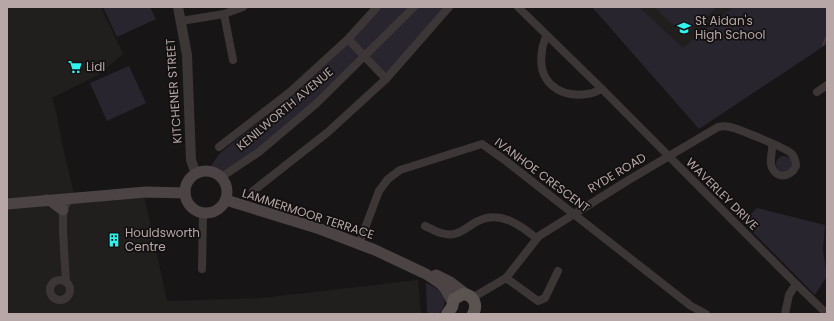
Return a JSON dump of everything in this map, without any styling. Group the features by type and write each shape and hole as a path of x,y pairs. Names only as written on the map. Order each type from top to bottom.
{"main road":[{"path":"202,213 194,209 187,202 185,193 186,185 190,178 196,174 208,171 218,175"},
{"name":"LAMMERMOOR TERRACE","path":"202,213 210,213 217,210 223,206 226,200 228,194 226,185 218,175"},
{"path":"7,204 146,192 185,193"},
{"path":"44,200 51,201 63,210"},
{"name":"LAMMERMOOR TERRACE","path":"226,200 314,227 375,250 426,274 441,284 446,290 451,309"},
{"name":"LAMMERMOOR TERRACE","path":"426,274 443,278 469,296"},
{"path":"451,309 459,295 469,296 476,306 473,314"}],"street":[{"name":"KITCHENER STREET","path":"178,7 182,21 187,55 191,160 196,174"},
{"path":"182,21 224,14 243,7"},
{"name":"KENILWORTH AVENUE","path":"219,148 290,92 348,39 377,7"},
{"name":"KENILWORTH AVENUE","path":"218,175 223,176 259,152 317,103 414,7"},
{"path":"253,191 328,132 386,79 448,7"},
{"name":"WAVERLEY DRIVE","path":"518,7 827,314"},
{"path":"224,14 233,60"},
{"path":"546,36 542,50 541,66 547,82 560,90 574,95 588,94 602,90"},
{"path":"348,39 386,79"},
{"path":"817,92 827,85"},
{"name":"RYDE ROAD","path":"469,296 506,278 536,238 573,214 718,127 730,127 772,144"},
{"name":"IVANHOE CRESCENT","path":"359,244 379,191 388,179 400,170 482,144 506,161 691,306 706,314"},
{"path":"66,282 63,210 68,201 73,198"},
{"path":"202,213 202,269"},
{"path":"425,226 442,234 455,234 479,220 489,217 509,219 536,238"},
{"path":"506,278 538,301 545,298 558,271"},
{"path":"785,314 789,295 796,284"}],"shaded area":[{"path":"7,7 101,7 123,54 98,75 52,98 63,148 75,198 143,190 167,301 262,298 418,280 421,314 7,314"},
{"path":"103,7 150,7 156,19 117,37"},
{"path":"381,7 411,7 366,53 352,39"},
{"path":"417,7 445,7 386,75 368,56"},
{"path":"592,7 639,7 683,48 733,7 827,7 827,44 699,129"},
{"name":"St Aidan's High School","path":"639,7 733,7 683,49"},
{"path":"654,7 717,7 684,35"},
{"path":"349,43 361,56 315,102 258,150 219,176 211,166 219,154 293,95"},
{"path":"129,66 146,103 107,121 90,83"},
{"path":"781,156 787,156 792,161 790,170 787,172 781,172 776,167 776,161"},
{"path":"757,208 825,225 823,250 827,276 815,295 743,222"},
{"path":"426,283 436,288 445,300 445,304 438,314 427,314"}],"waterway":[{"path":"823,45 827,36"}],"place":[{"name":"St Aidan's High School","path":"684,28"},
{"name":"Lidl","path":"75,67"},
{"name":"Houldsworth Centre","path":"114,240"}]}
